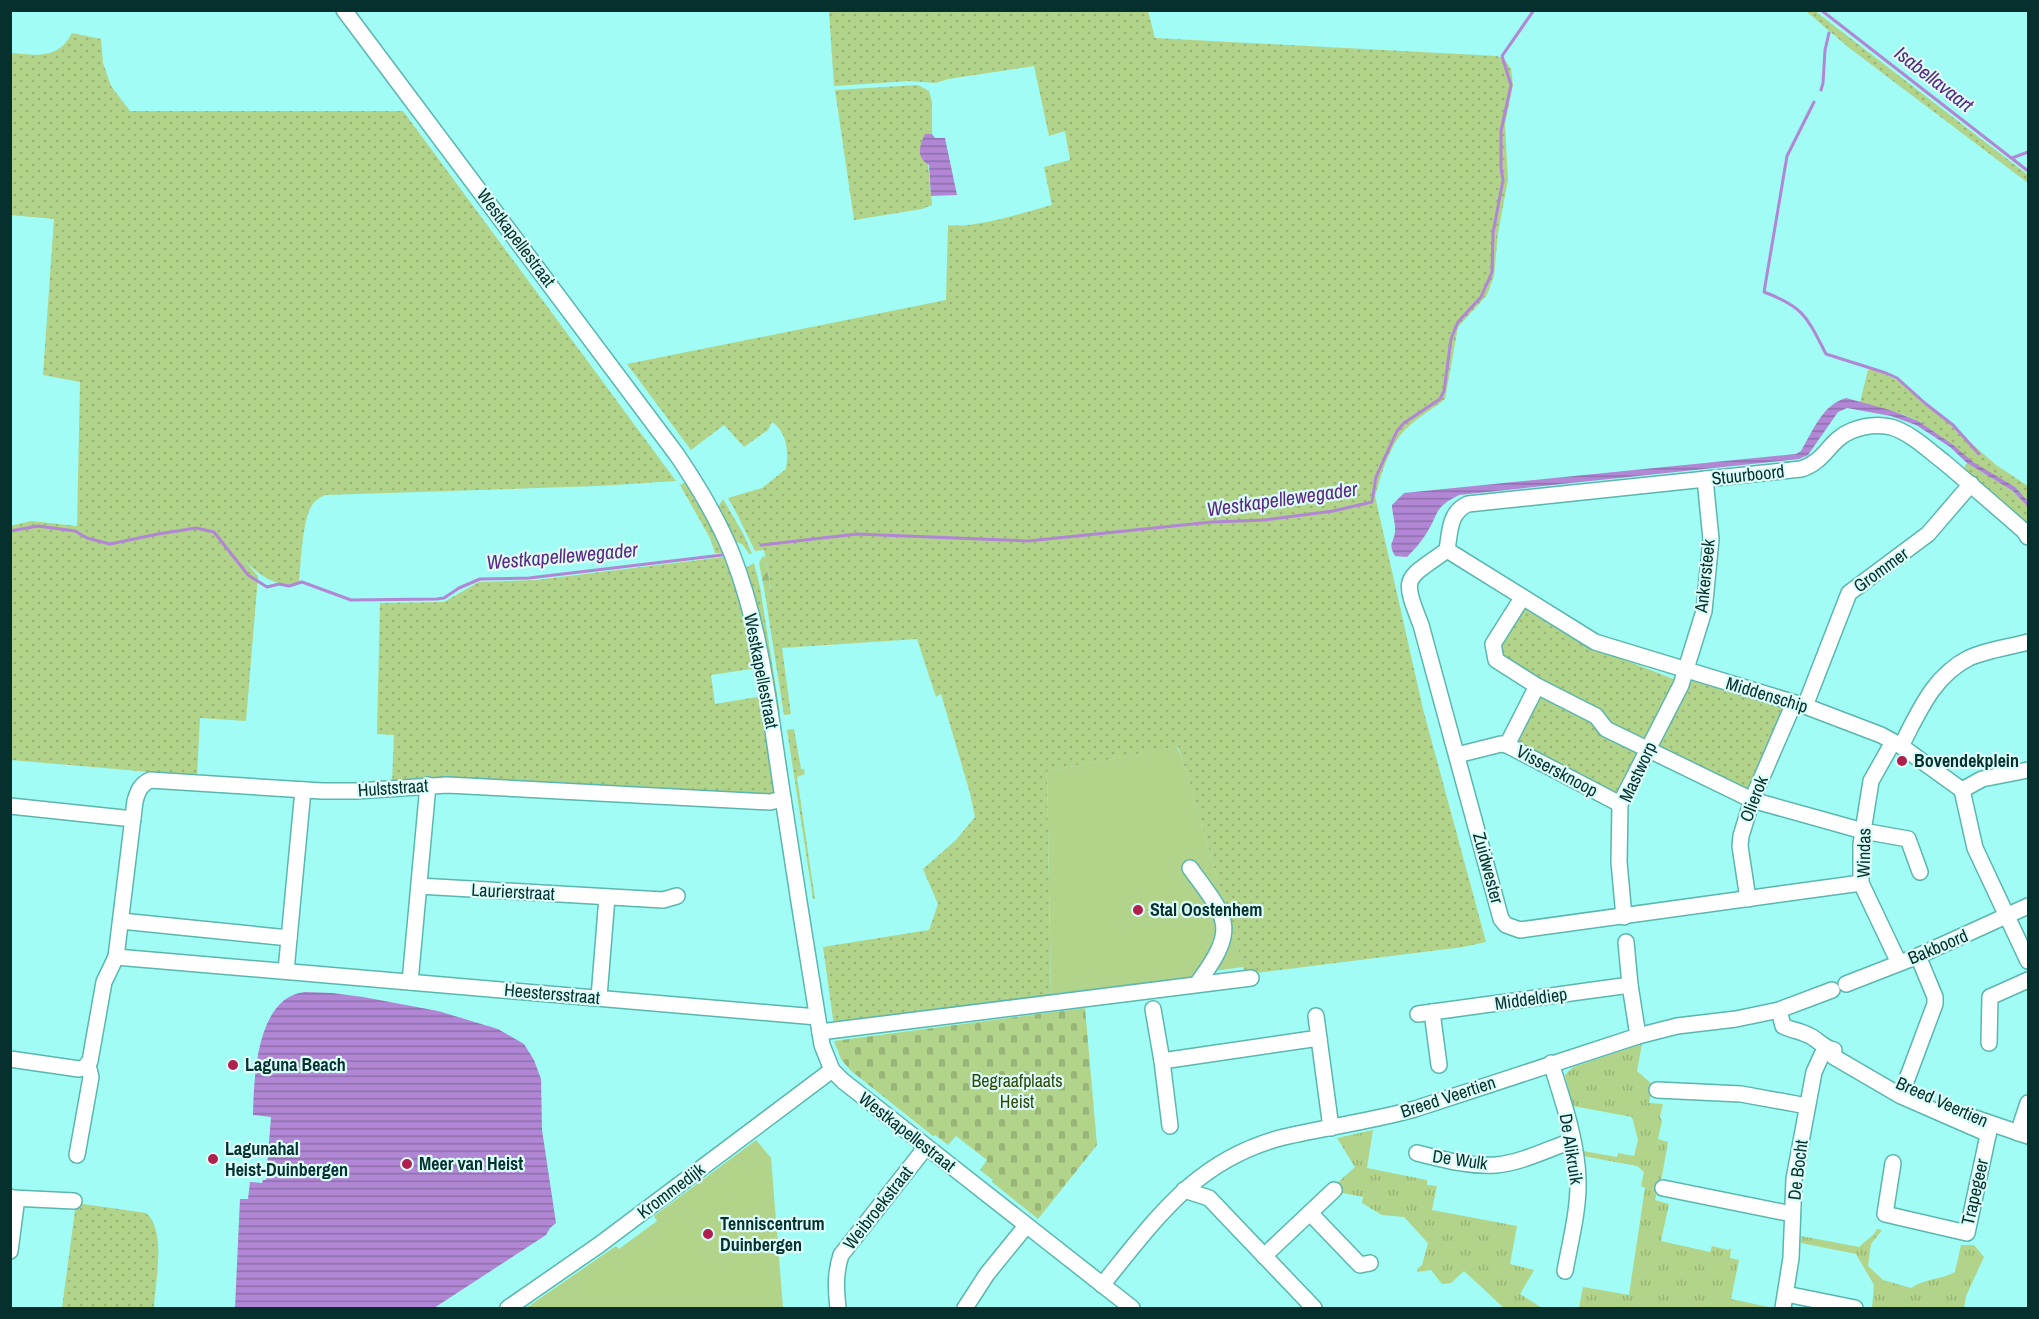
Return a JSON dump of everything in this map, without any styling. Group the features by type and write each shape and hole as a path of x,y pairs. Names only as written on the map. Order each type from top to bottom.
{"street":[{"name":"Westkapellestraat","path":"344,10 677,455 707,503 731,552 756,630 819,1024 824,1053 831,1070 1131,1308"},
{"name":"Stuurboord","path":"1447,550 1455,512 1468,504 1801,469 1820,460 1837,439 1850,431 1877,425 1906,434 1971,484 2028,537"},
{"name":"Ankersteek","path":"1685,670 1704,611 1711,539 1705,479"},
{"name":"Grommer","path":"1800,705 1849,593 1928,534 1971,484"},
{"name":"Middenschip","path":"1447,550 1595,642 1800,705 1897,744 1962,790"},
{"name":"Zuidwester","path":"1447,550 1413,575 1408,592 1421,625 1501,919 1506,925 1520,930 1861,883"},
{"path":"1522,598 1493,644 1496,660 1537,686 1596,716 1606,729 1752,800 1863,831 1908,839 1920,872"},
{"name":"Windas","path":"1899,963 1861,883 1860,844 1871,781 1931,689 1943,676 1970,658 2028,642"},
{"name":"Mastworp","path":"1624,917 1619,862 1620,804 1681,685 1685,670"},
{"path":"1507,745 1537,686"},
{"name":"Olierok","path":"1748,899 1740,846 1741,836 1752,800 1800,705"},
{"name":"Vissersknoop","path":"1456,755 1501,744 1507,745 1620,804"},
{"path":"2028,770 1982,779 1962,790 1975,849 2028,962"},
{"name":"Hulststraat","path":"121,921 138,790 142,784 150,780 303,790 357,791 428,785 770,802 783,800"},
{"path":"410,982 428,785"},
{"path":"286,971 303,790"},
{"path":"10,806 133,819"},
{"path":"1190,868 1218,906 1225,932 1223,944 1214,961 1197,984"},
{"name":"Laurierstraat","path":"419,886 663,900 677,896"},
{"path":"599,998 607,897"},
{"name":"Bakboord","path":"1779,1010 1918,956 2007,918 2028,906"},
{"path":"77,1155 91,1077 88,1065 104,982 116,957 121,921 289,938"},
{"path":"1626,942 1638,1036"},
{"path":"1904,1087 1935,1004 1935,997 1918,956"},
{"name":"Heestersstraat","path":"116,957 599,998 819,1024 1251,978"},
{"path":"1989,1043 1989,997 2028,980"},
{"name":"Middeldiep","path":"1439,1065 1425,1013 1630,985"},
{"path":"1153,1009 1170,1126"},
{"name":"Breed Veertien","path":"1102,1285 1158,1215 1184,1190 1210,1169 1259,1145 1415,1109 1638,1036 1677,1026 1736,1019 1779,1010 1783,1026 1815,1038 1841,1061 1901,1096 1935,1113 1989,1129 2023,1135"},
{"path":"1316,1016 1331,1128"},
{"path":"1162,1061 1319,1038"},
{"name":"Breed Veertien","path":"1825,1048 1838,1051 1989,1129"},
{"name":"De Bocht","path":"1825,1048 1814,1072 1794,1179 1791,1258 1784,1301 1855,1308"},
{"path":"10,1059 79,1069 88,1065"},
{"name":"De Alikruik","path":"1551,1064 1572,1141 1578,1181 1565,1271"},
{"name":"Krommedijk","path":"508,1308 599,1245 831,1070"},
{"path":"1657,1090 1741,1094 1807,1106"},
{"path":"2023,1135 2028,1103"},
{"name":"Trapegeer","path":"1893,1163 1885,1214 1967,1233 1989,1129"},
{"name":"De Wulk","path":"1416,1153 1462,1163 1497,1165 1572,1141"},
{"name":"Weibroekstraat","path":"838,1308 836,1281 841,1255 926,1147"},
{"path":"1209,1198 1210,1169"},
{"path":"1663,1188 1792,1214"},
{"path":"1184,1190 1209,1198 1314,1308"},
{"path":"1264,1256 1334,1190"},
{"path":"11,1198 74,1201"},
{"path":"10,1251 16,1211 16,1205 11,1198"},
{"path":"1310,1213 1360,1265 1370,1263"},
{"path":"965,1308 987,1274 1026,1226"}],"green space":[{"path":"829,11 1148,11 1155,38 1497,56 1505,60 1511,69 1513,85 1505,124 1508,180 1498,233 1494,276 1487,295 1458,327 1445,399 1416,420 1395,443 1375,496 1423,709 1486,942 1463,947 1247,974 1178,747 1047,771 1051,999 834,1026 823,947 929,930 938,904 923,869 955,841 975,817 941,694 936,697 917,639 782,648 791,714 784,715 764,588 771,589 764,550 755,551 728,498 762,488 786,469 787,449 784,437 772,422 768,430 744,447 724,425 691,450 627,364 946,300 948,225 971,225 1052,205 1044,167 1070,160 1065,131 1049,136 1034,66 948,79 936,83 910,81 834,86"},
{"path":"1806,11 1815,11 2028,175 2028,183 1848,47"},
{"path":"72,33 101,39 103,63 111,86 130,111 403,111 676,481 598,486 325,495 321,497 315,501 308,514 302,543 299,582 283,584 275,582 261,575 243,559 258,576 246,721 200,718 197,776 11,760 10,526 31,521 77,526 80,382 43,375 54,219 10,215 11,53 38,55 53,52 66,42"},
{"path":"918,85 929,91 932,102 932,134 925,134 932,205 922,209 854,220 835,90"},
{"path":"1868,370 1877,370 1903,383 1996,465 2028,486 2028,501 2015,487 1973,463 1952,444 1918,421 1860,402"},
{"path":"1967,463 2013,491 2028,507 2028,531 1963,470"},
{"path":"688,481 704,508 731,567 758,668 711,675 715,704 763,696 777,789 773,795 392,783 394,735 377,734 380,603 444,602 479,582 536,580 723,557 722,553 715,553 710,538 680,485"},
{"path":"723,499 752,554 749,554 743,545 731,539 717,509"},
{"path":"763,556 771,590 764,588 759,563"},
{"path":"754,563 760,587 780,713 778,713 744,569"},
{"path":"1524,608 1581,643 1676,680 1617,794 1514,742 1545,684 1501,656 1499,647"},
{"path":"1692,680 1787,707 1749,793 1655,747"},
{"path":"794,729 801,769 804,769 805,774 797,777 815,899 813,899 787,730"},
{"name":"Stal Oostenhem","path":"1177,747 1243,967 1213,971 1206,979 1051,994 1047,771"},
{"name":"Begraafplaats Heist","path":"1085,1008 1097,1145 1038,1219 980,1170 987,1160 956,1136 948,1145 935,1135 933,1136 850,1070 841,1059 834,1041"},
{"path":"1642,1044 1637,1071 1653,1085 1649,1103 1663,1104 1658,1139 1668,1142 1655,1200 1669,1204 1661,1241 1710,1252 1712,1246 1728,1250 1731,1248 1730,1258 1739,1260 1731,1299 1773,1308 1579,1308 1583,1287 1629,1295 1645,1188 1641,1186 1644,1172 1637,1166 1583,1156 1583,1151 1617,1157 1618,1153 1634,1156 1638,1140 1632,1117 1573,1106 1565,1075 1573,1067"},
{"path":"1373,1130 1367,1168 1427,1180 1427,1185 1437,1186 1432,1210 1517,1226 1510,1264 1534,1270 1520,1294 1542,1308 1504,1308 1464,1271 1451,1283 1442,1284 1431,1270 1417,1272 1422,1265 1428,1243 1404,1217 1382,1215 1362,1203 1363,1197 1337,1192 1334,1186 1355,1167 1337,1138"},
{"name":"Tenniscentrum Duinbergen","path":"756,1140 771,1158 783,1308 526,1308 616,1246 619,1249 657,1221 654,1216"},
{"path":"76,1203 146,1213 152,1221 158,1244 154,1308 62,1308"},
{"path":"1877,1229 1882,1230 1871,1244 1868,1266 1883,1280 1911,1288 1922,1282 1955,1272 1961,1245 1974,1245 1984,1257 1966,1296 1964,1308 1872,1308 1874,1285 1856,1254 1801,1243 1801,1236 1859,1247"}],"shaded area":[{"path":"925,134 932,134 935,138 945,138 957,195 931,196 929,165 920,155 921,143"},
{"path":"1846,398 1890,410 1918,421 1952,444 1973,462 2015,487 2028,501 2028,507 2013,491 1967,463 1950,447 1916,425 1891,416 1847,408 1838,412 1808,455 1799,459 1459,495 1441,507 1424,537 1407,557 1395,556 1392,549 1395,529 1392,505 1404,493 1796,454 1801,451 1824,413 1838,401"},
{"name":"Meer van Heist","path":"305,992 363,997 438,1011 498,1029 524,1044 534,1060 541,1079 542,1130 556,1223 546,1235 434,1308 235,1308 240,1199 248,1199 250,1182 262,1183 266,1180 271,1117 253,1115 257,1061 261,1042 267,1023 276,1008 289,997"}],"waterway":[{"name":"Westkapellewegader","path":"761,545 857,534 1028,541 1212,522 1265,520 1333,511 1372,502 1376,477 1397,431 1404,423 1440,399 1444,391 1451,339 1458,322 1481,297 1492,272 1493,233 1503,180 1501,131 1511,85 1502,56 1534,10"},
{"name":"Isabellavaart","path":"1821,10 2028,171"},
{"path":"1821,90 1829,33"},
{"path":"1814,102 1787,156 1764,292 1796,308 1809,322 1826,354 1897,378 1953,425 1979,454"},
{"path":"2012,158 2028,152"},
{"name":"Westkapellewegader","path":"10,531 38,526 75,531 87,538 110,544 196,528 214,532 248,575 267,587 279,584 289,586 302,582 351,600 437,599 444,598 459,588 480,579 529,578 722,555"}],"place":[{"name":"Bovendekplein","path":"1902,761"},
{"name":"Stal Oostenhem","path":"1138,910"},
{"name":"Laguna Beach","path":"233,1065"},
{"name":"Lagunahal Heist-Duinbergen","path":"213,1159"},
{"name":"Meer van Heist","path":"407,1164"},
{"name":"Tenniscentrum Duinbergen","path":"708,1234"}]}
